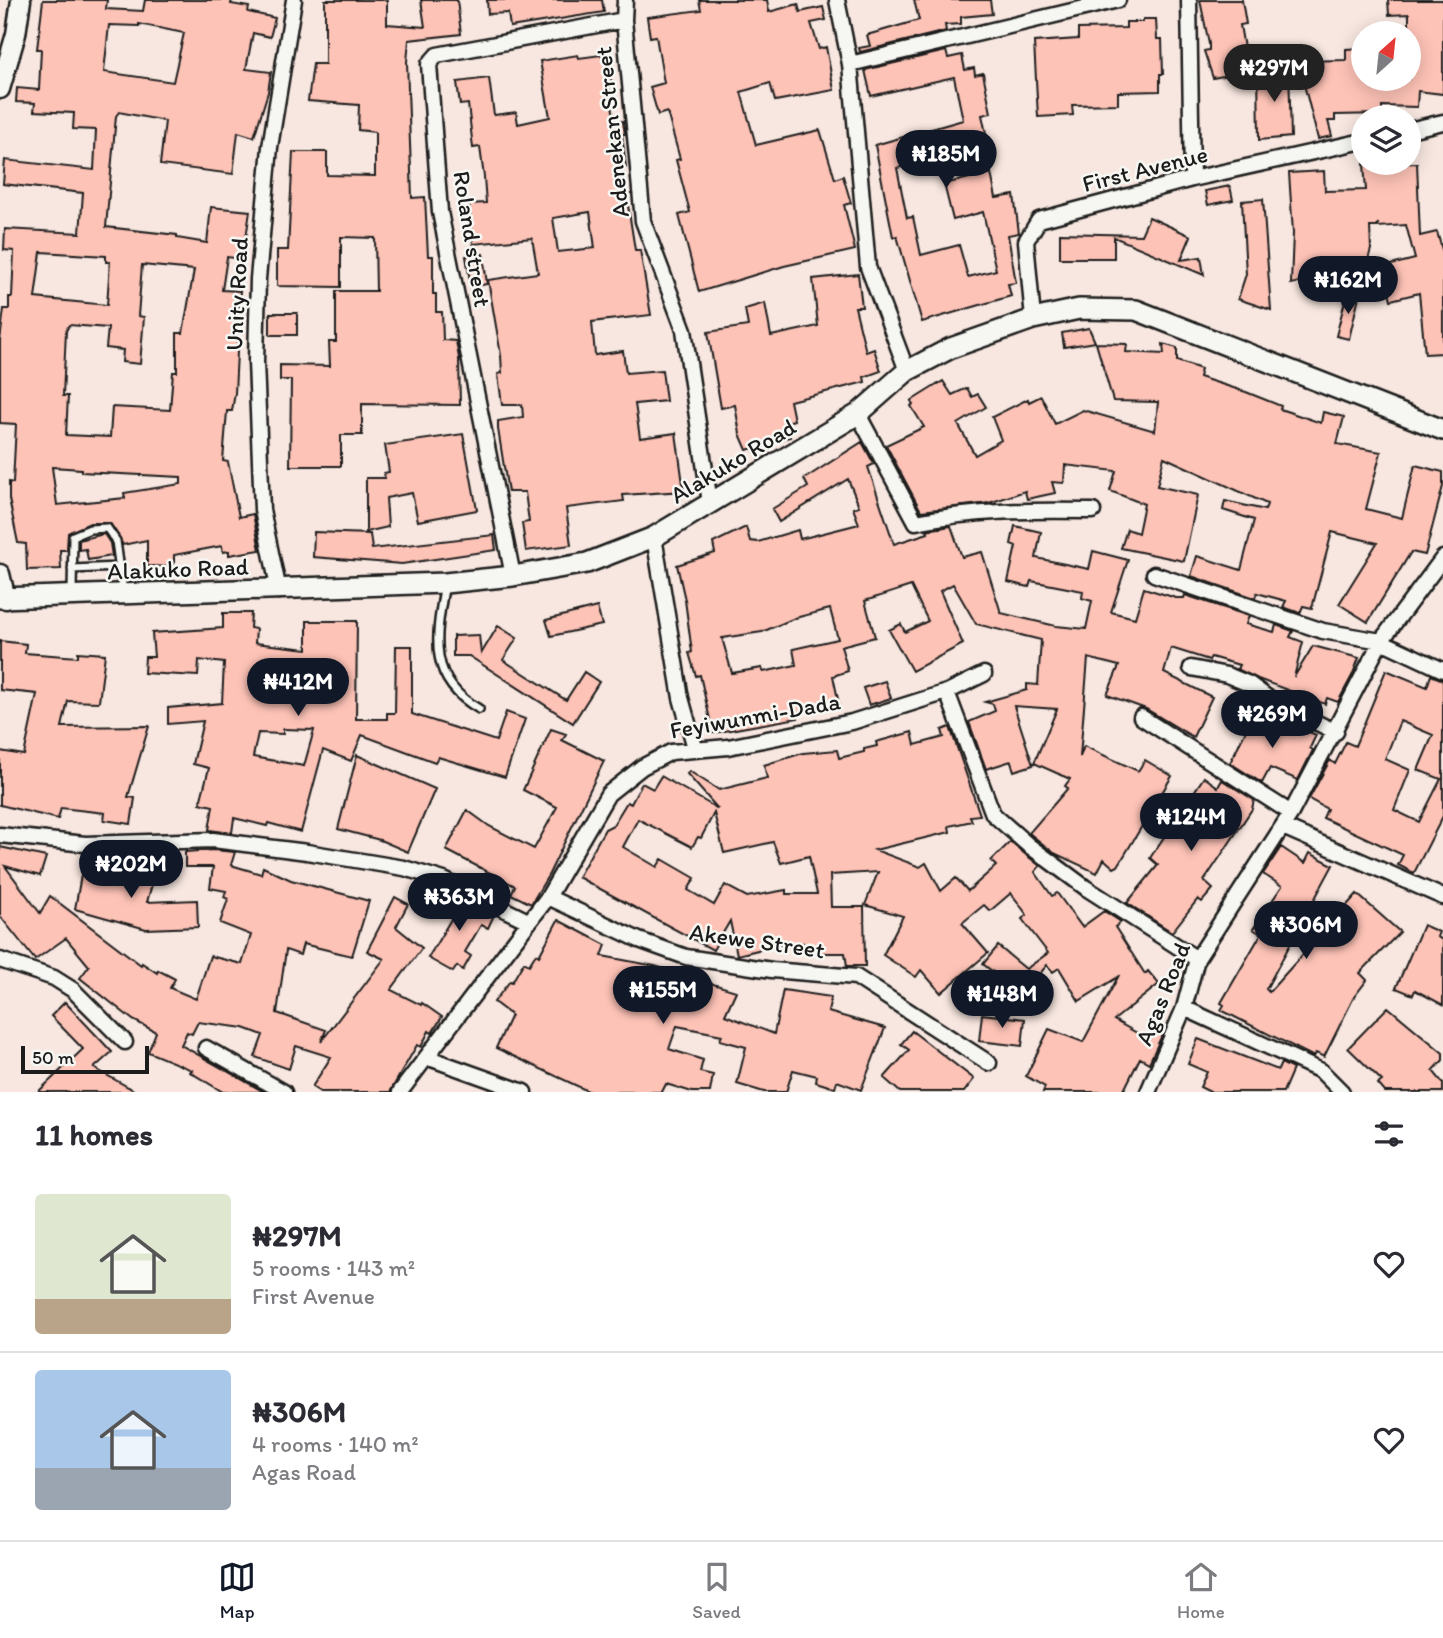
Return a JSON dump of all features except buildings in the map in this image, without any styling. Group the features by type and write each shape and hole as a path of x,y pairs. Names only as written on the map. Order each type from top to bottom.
{"main road":[{"name":"Alakuko Road","path":"3,599 445,583 513,576 587,563 654,537 858,414 907,370 951,348 1032,318 1079,309 1136,310 1443,430"}],"street":[{"path":"0,89 16,34 21,0"},
{"name":"Unity Road","path":"279,591 262,510 256,348 258,279 270,147 294,0"},
{"name":"Adenekan Street","path":"625,0 624,20 643,221 684,330 710,503"},
{"path":"837,0 850,65 868,267 907,370"},
{"path":"850,65 1118,0"},
{"path":"1189,0 1192,179"},
{"name":"Roland street","path":"513,576 440,212 429,64 437,55 624,20"},
{"path":"1421,127 1443,122"},
{"name":"First Avenue","path":"1032,318 1026,241 1039,220 1192,179 1351,144"},
{"path":"858,414 916,522 964,513 1001,510 1093,511"},
{"path":"654,537 681,698 695,748"},
{"name":"Agas Road","path":"1148,1092 1184,1008 1197,959 1283,827 1336,732 1381,641 1443,558"},
{"path":"0,574 3,599"},
{"path":"1154,574 1323,631 1381,641 1443,670"},
{"path":"1191,668 1227,675 1249,684 1272,701 1336,732"},
{"name":"Feyiwunmi-Dada","path":"400,1092 429,1058 548,897 608,794 642,766 671,752 728,747 852,722 947,692 984,674"},
{"path":"947,692 993,814 1028,845 1086,888 1197,959"},
{"path":"1141,717 1291,813"},
{"path":"1283,827 1443,897"},
{"path":"0,835 85,844 213,840 331,856 404,868 444,880 528,921"},
{"name":"Akewe Street","path":"548,897 639,940 686,957 772,970 856,977 989,1063"},
{"path":"0,960 64,984 125,1042"},
{"path":"1184,1008 1321,1071 1342,1092"},
{"path":"206,1048 284,1092"},
{"path":"429,1058 524,1092"}],"lane":[{"path":"72,597 73,536 90,529 107,528 116,541 123,595"},
{"path":"72,569 119,567"},
{"path":"445,583 438,656 452,689 479,709"}]}
